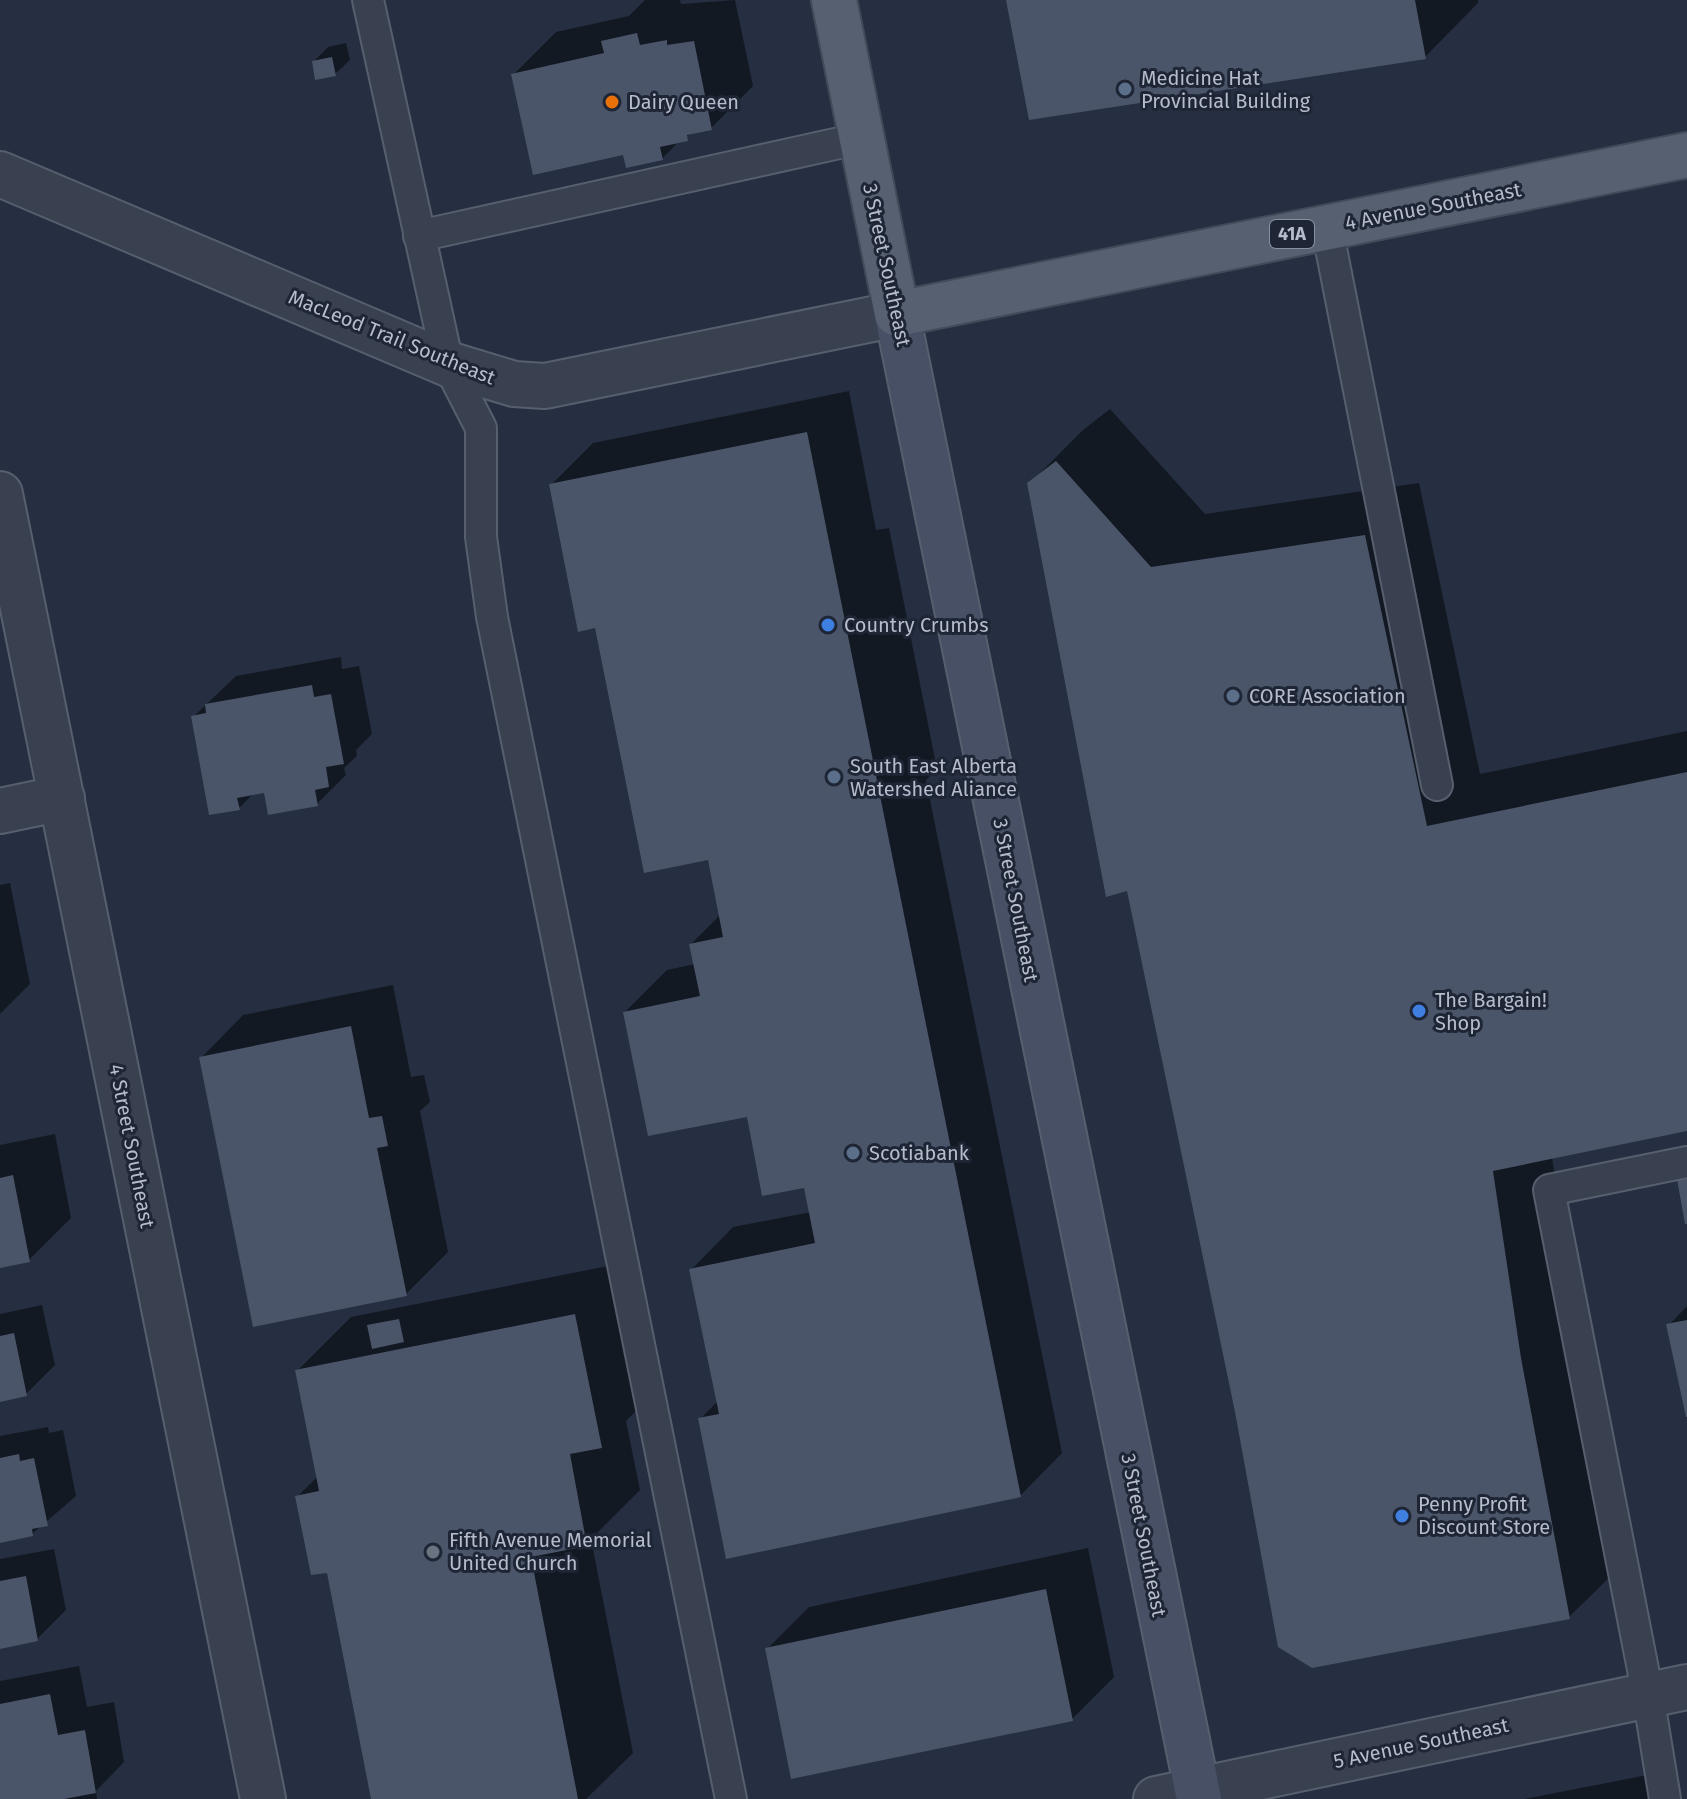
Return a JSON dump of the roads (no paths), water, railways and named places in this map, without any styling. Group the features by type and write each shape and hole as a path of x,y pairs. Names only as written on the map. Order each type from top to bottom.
{"main road":[{"name":"3 Street Southeast","path":"834,0 897,314"},
{"name":"4 Avenue Southeast","path":"897,314 1687,155"}],"street":[{"name":"MacLeod Trail Southeast","path":"0,174 448,364 514,384 545,386 897,314"},
{"name":"3 Street Southeast","path":"897,314 1198,1795"},
{"name":"4 Street Southeast","path":"0,494 263,1799"},
{"path":"0,811 62,798"},
{"name":"5 Avenue Southeast","path":"1156,1799 1198,1795 1668,1691"}],"lane":[{"path":"368,0 448,364 481,428 481,537 492,617 731,1799"},
{"path":"419,236 862,138"},
{"path":"1327,228 1437,785"},
{"path":"1665,1799 1668,1691 1549,1190 1687,1162"}],"place":[{"name":"Medicine Hat Provincial Building","path":"1125,89"},
{"name":"Dairy Queen","path":"612,102"},
{"name":"Country Crumbs","path":"828,625"},
{"name":"CORE Association","path":"1233,696"},
{"name":"South East Alberta Watershed Aliance","path":"834,777"},
{"name":"The Bargain! Shop","path":"1419,1011"},
{"name":"Scotiabank","path":"853,1153"},
{"name":"Penny Profit Discount Store","path":"1402,1516"},
{"name":"Fifth Avenue Memorial United Church","path":"433,1552"}]}
